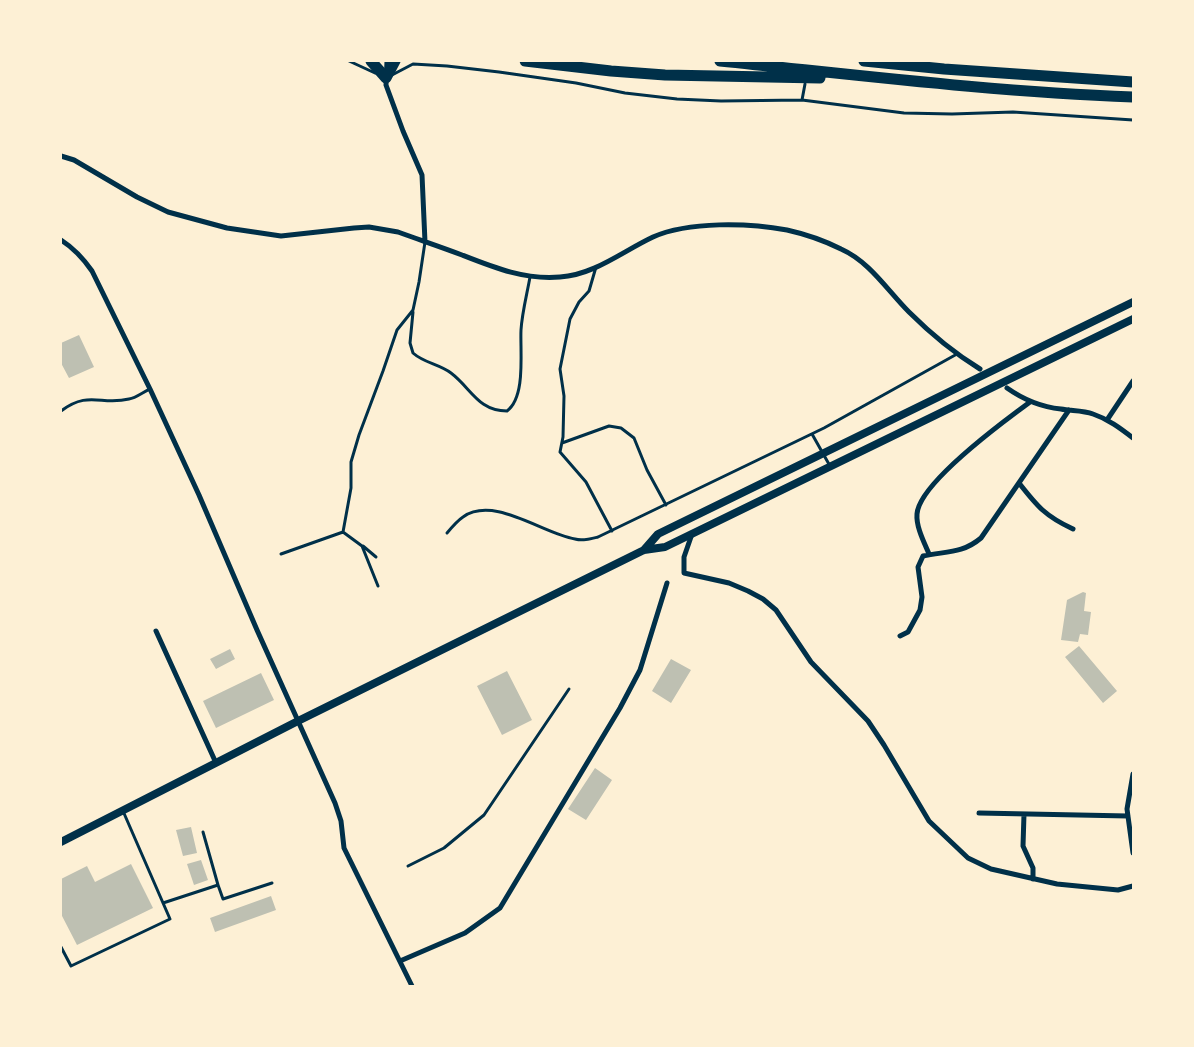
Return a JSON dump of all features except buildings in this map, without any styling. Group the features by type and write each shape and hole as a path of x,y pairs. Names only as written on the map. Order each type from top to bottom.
{"highway":[{"path":"371,61 386,78 395,61"},
{"path":"525,61 610,71 688,76 892,79"},
{"path":"720,61 981,88 1133,97"},
{"path":"864,61 1040,77 1133,82"},
{"path":"879,61 894,64"}],"street":[{"path":"387,61 386,86 422,175 425,242"},
{"path":"61,156 74,160 137,197 168,212 227,228 281,236 369,227 398,232 496,269 530,277 576,275 654,236 686,227 739,226 788,230 840,248 855,256 865,264 908,312 957,354 980,369"},
{"path":"61,240 74,248 92,271 150,389 335,803 341,821 344,848 412,986"},
{"path":"644,550 658,534 1133,302"},
{"path":"61,842 298,721 644,550 665,547 1133,319"},
{"path":"1107,420 1133,381"},
{"path":"1007,388 1030,402 1090,413 1107,420 1133,438"},
{"path":"929,554 918,524 917,513 924,497 943,474 975,444 1030,402"},
{"path":"900,636 908,632 920,610 922,597 918,567 923,556 954,552 971,546 981,538 1069,410"},
{"path":"1019,483 1037,506 1053,520 1073,529"},
{"path":"692,534 684,557 684,573 729,583 763,599 776,610 811,662 868,721 928,821 968,858 991,869 1056,884 1118,890 1133,886"},
{"path":"400,962 465,933 500,908 620,708 640,670 667,583"},
{"path":"156,631 216,763"},
{"path":"1133,774 1130,783 1128,816 1133,853"},
{"path":"979,813 1128,816"},
{"path":"1024,814 1023,846 1033,868 1033,879"}],"lane":[{"path":"349,61 386,78 413,64 499,72 576,83 625,93 676,99 721,101 802,100 904,113 1013,112 1133,120"},
{"path":"802,100 805,84"},
{"path":"425,242 413,310 410,343 413,353 422,360 437,365 451,373 478,401 490,408 507,411 513,407 515,402 521,370 521,330 530,277"},
{"path":"596,266 589,291 579,302 570,319 560,369 564,396 560,452 586,482 612,531"},
{"path":"343,532 351,488 351,462 359,434 397,330 413,310"},
{"path":"447,533 464,516 481,510 491,510 504,513 564,537 587,540 612,531 812,434 957,354"},
{"path":"61,411 72,403 93,399 117,401 130,399 150,389"},
{"path":"562,443 609,426 621,428 634,438 647,470 666,505"},
{"path":"812,434 830,466"},
{"path":"343,532 376,557"},
{"path":"281,554 343,532"},
{"path":"362,546 378,586"},
{"path":"408,866 444,848 484,815 569,689"},
{"path":"61,947 71,966 170,919 122,811"},
{"path":"203,832 223,899 272,883"},
{"path":"163,903 218,885"}]}
